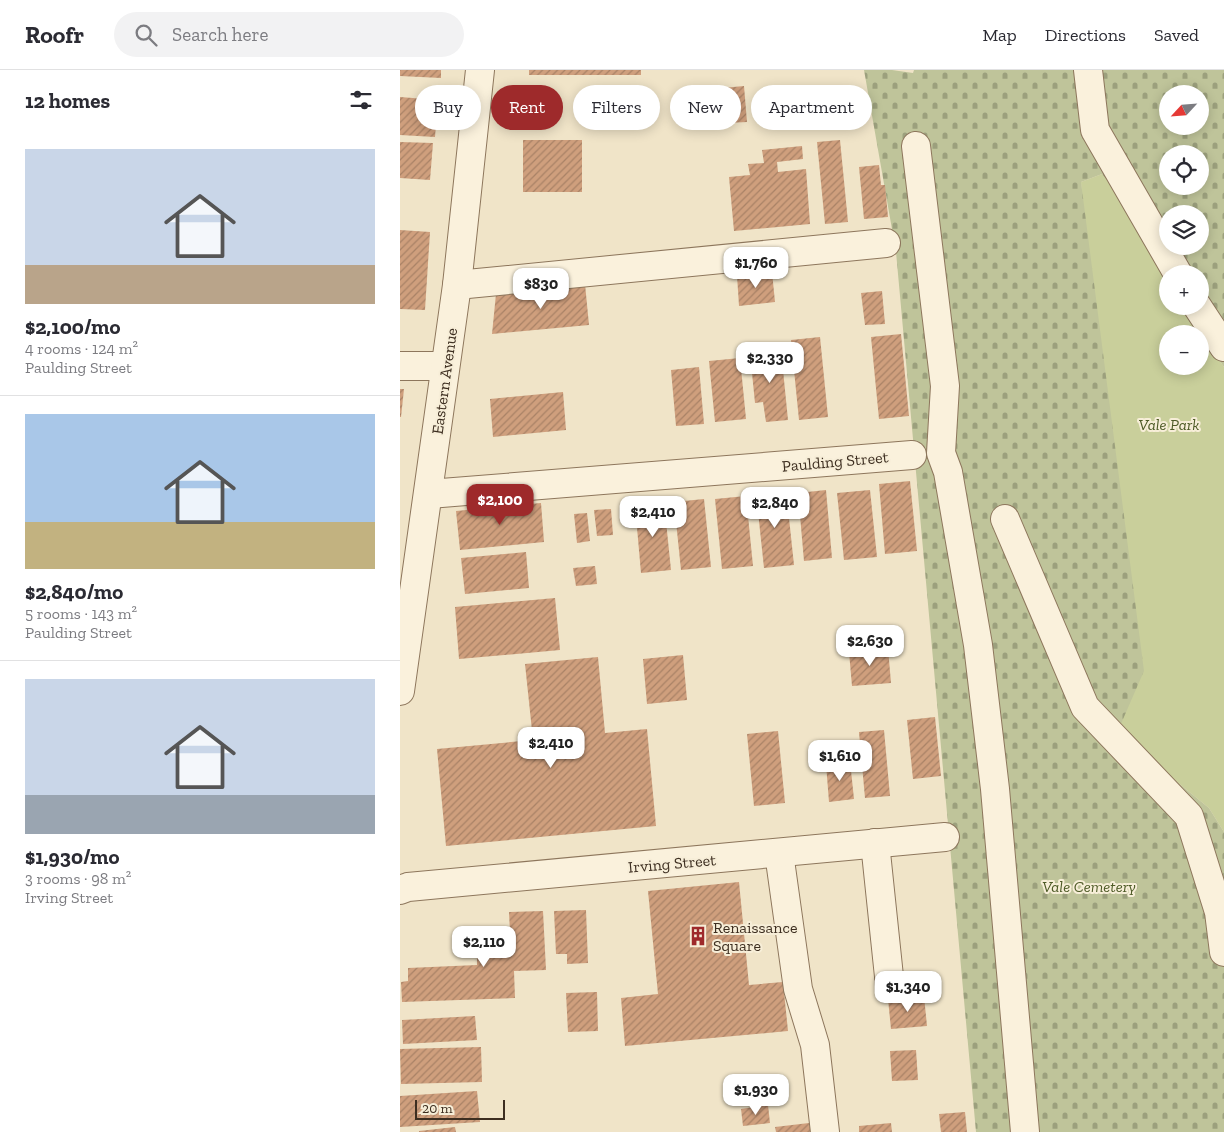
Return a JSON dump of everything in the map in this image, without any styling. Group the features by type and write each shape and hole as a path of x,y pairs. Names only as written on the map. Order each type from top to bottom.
{"street":[{"name":"Eastern Avenue","path":"400,691 457,285 480,70"},
{"path":"1088,70 1095,130 1173,265"},
{"path":"916,146 945,386 941,453 948,472 978,645 995,789 1024,1132"},
{"path":"457,285 886,243"},
{"path":"1203,315 1224,347"},
{"path":"400,366 446,366"},
{"name":"Paulding Street","path":"429,494 912,455"},
{"path":"1006,519 1085,707 1189,816 1218,912 1224,952"},
{"name":"Irving Street","path":"400,890 408,887 945,837"},
{"path":"875,843 890,986"},
{"path":"779,853 798,989 815,1045 825,1132"}],"green space":[{"name":"Vale Cemetery","path":"864,70 892,70 913,73 914,70 1224,70 1224,367 1209,346 1209,325 1194,325 1186,315 1209,315 1209,265 1163,265 1140,221 1102,174 1081,182 1144,671 1117,733 1209,808 1224,832 1224,1132 976,1132 896,252 872,116 872,85 867,85"},
{"name":"Vale Park","path":"1102,174 1140,221 1160,265 1159,315 1186,315 1194,325 1159,325 1159,375 1209,375 1209,346 1224,367 1224,832 1209,808 1117,733 1081,182"}],"building":[{"path":"400,70 441,70 441,78 400,76"},
{"path":"529,70 641,70 641,75 529,75"},
{"path":"741,86 744,86 747,122 741,122"},
{"path":"400,97 415,98 415,130 436,130 435,137 400,135"},
{"path":"523,140 582,140 582,192 523,192"},
{"path":"840,140 848,222 825,224 817,142"},
{"path":"400,142 433,143 430,180 400,178"},
{"path":"802,146 803,159 777,162 778,172 806,169 810,224 734,231 729,177 750,175 748,164 764,163 762,150"},
{"path":"879,165 881,185 885,185 888,217 864,219 859,167"},
{"path":"400,230 430,232 425,310 400,309"},
{"path":"772,272 775,302 739,306 737,275"},
{"path":"585,284 589,325 492,334 496,294"},
{"path":"882,291 885,324 865,325 861,293"},
{"path":"901,334 909,416 879,419 871,337"},
{"path":"820,337 828,417 799,420 791,340"},
{"path":"781,350 788,420 766,422 763,402 755,403 750,353"},
{"path":"740,358 746,419 715,422 709,361"},
{"path":"699,367 704,424 676,426 671,370"},
{"path":"400,389 404,389 401,417 400,417"},
{"path":"563,392 566,430 493,437 490,399"},
{"path":"910,481 917,551 885,554 879,484"},
{"path":"786,490 794,565 764,568 756,493"},
{"path":"826,490 832,558 804,561 798,493"},
{"path":"870,490 877,557 844,560 837,493"},
{"path":"746,496 753,566 722,569 715,499"},
{"path":"704,499 711,567 681,570 674,502"},
{"path":"664,502 671,570 641,573 635,505"},
{"path":"541,503 544,542 460,550 456,511"},
{"path":"611,509 613,535 597,536 594,510"},
{"path":"587,513 590,541 577,543 574,514"},
{"path":"526,552 529,588 465,594 461,558"},
{"path":"595,566 597,584 576,586 573,568"},
{"path":"555,598 560,650 459,659 455,607"},
{"path":"888,648 891,683 852,686 849,652"},
{"path":"683,655 687,700 647,704 643,659"},
{"path":"598,657 605,733 647,729 656,826 446,846 437,749 533,740 525,664"},
{"path":"935,717 941,776 913,779 907,720"},
{"path":"884,730 890,796 865,798 859,732"},
{"path":"778,731 785,803 754,806 747,734"},
{"path":"850,761 854,799 829,802 826,764"},
{"name":"Renaissance Square","path":"739,882 749,985 783,982 788,1031 625,1046 621,998 658,994 648,891"},
{"path":"586,910 588,963 567,964 567,954 556,954 554,911"},
{"path":"543,911 546,970 514,971 515,998 402,1002 401,982 408,981 408,968 477,965 477,957 511,955 509,912"},
{"path":"597,992 598,1031 568,1032 566,993"},
{"path":"924,996 927,1026 891,1029 888,999"},
{"path":"475,1016 477,1040 403,1044 402,1020"},
{"path":"481,1047 482,1082 401,1084 400,1049"},
{"path":"916,1050 918,1080 892,1081 890,1051"},
{"path":"477,1091 480,1122 400,1127 400,1096"},
{"path":"768,1105 770,1123 743,1126 741,1109"},
{"path":"965,1112 967,1132 941,1132 939,1114"},
{"path":"809,1123 811,1132 776,1132 775,1127"},
{"path":"891,1123 892,1132 859,1132 859,1126"},
{"path":"455,1127 456,1132 419,1132 419,1131"}],"place":[{"name":"Renaissance Square","path":"698,936"}]}
